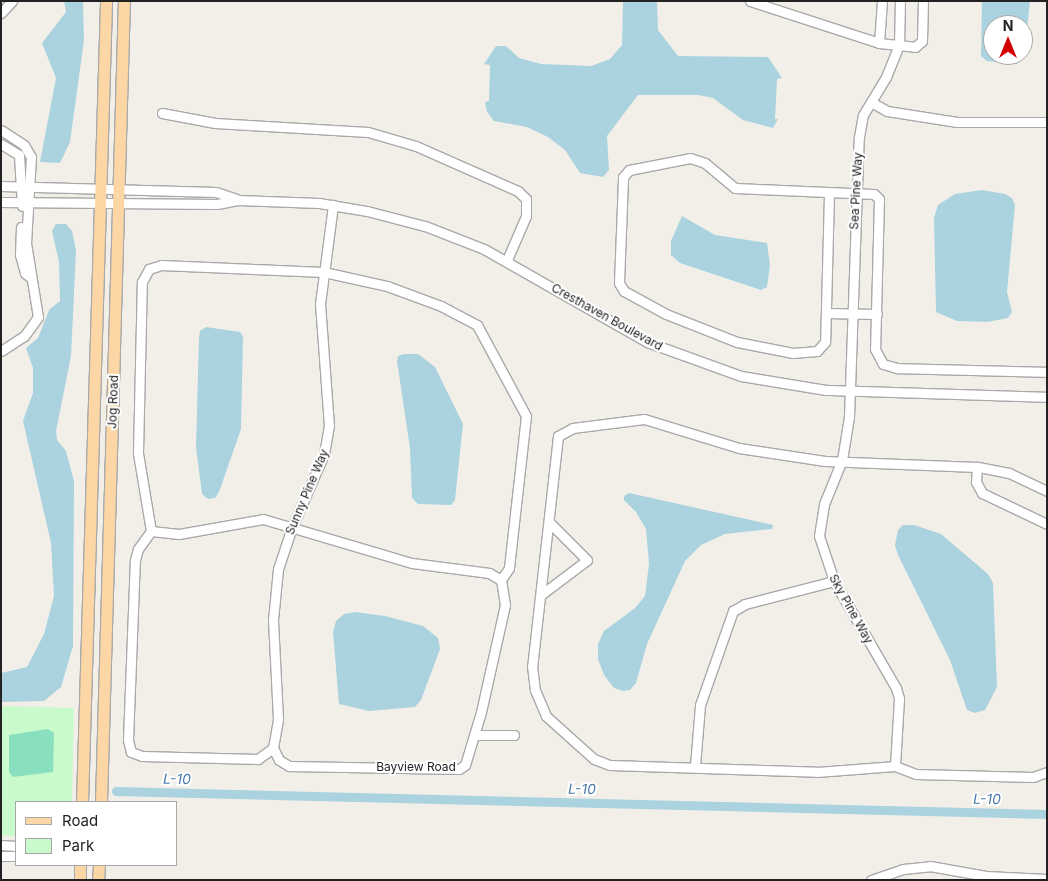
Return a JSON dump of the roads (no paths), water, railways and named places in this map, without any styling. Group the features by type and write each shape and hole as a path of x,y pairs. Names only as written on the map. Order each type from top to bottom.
{"main road":[{"name":"Jog Road","path":"82,801 106,1"},
{"name":"Jog Road","path":"100,801 124,1"},
{"path":"87,641 105,641"},
{"path":"80,866 80,880"},
{"path":"98,880 99,866"}],"street":[{"path":"1,14 12,1"},
{"path":"750,1 879,43 915,47 922,41 923,1"},
{"path":"879,43 882,1"},
{"name":"Sea Pine Way","path":"848,391 855,193 859,138 863,116 893,65 899,45 900,1"},
{"path":"872,102 887,111 957,122 1047,122"},
{"path":"162,113 215,122 368,132 416,146 518,191 526,199 526,216 507,260"},
{"path":"1,130 24,145 30,157 31,187 26,204 26,243 33,273 31,278 38,317 24,336 1,352"},
{"path":"1,144 19,155 20,186 26,204"},
{"path":"829,194 827,313 824,342 816,351 793,353 738,342 666,314 624,291 619,283 622,177 629,170 690,158 705,163 735,188 829,194 874,194 879,199 875,349 883,364 897,368 1047,372"},
{"name":"Cresthaven Boulevard","path":"1,186 99,191 216,192 238,200"},
{"name":"Cresthaven Boulevard","path":"1,202 26,204 217,204 238,200 333,205 425,226 507,260 647,342 678,355 757,380 848,391 1047,397"},
{"name":"Sunny Pine Way","path":"273,748 278,726 279,690 273,620 274,591 292,527 328,440 329,413 320,327 324,272 333,205"},
{"path":"151,531 180,534 263,519 412,563 489,573 501,580 509,568 526,416 478,325 441,306 387,286 324,272 161,265 149,269 142,282 138,452 151,531 138,549 135,560 128,740 131,752 142,756 258,758 273,748"},
{"path":"827,313 877,314"},
{"name":"Sky Pine Way","path":"848,391 849,417 842,460 825,498 819,536 834,582 896,688 899,698 895,766"},
{"path":"1047,491 1010,473 977,467 842,460 739,448 644,419 573,428 558,436 542,594 532,666 535,690 546,716 594,758 610,765 695,766 816,772 895,766 916,774 1033,777 1047,772"},
{"path":"977,467 976,482 982,493 1047,524"},
{"path":"542,594 587,560 550,523"},
{"name":"Bayview Road","path":"273,748 279,760 289,766 459,769 465,765 475,735 505,606 501,580"},
{"path":"695,766 700,705 733,611 745,604 834,582"},
{"path":"475,735 514,735"},
{"path":"1,845 15,846"},
{"path":"1,856 15,856"},
{"path":"871,880 903,870 930,866 986,876 1047,879"}],"water":[{"path":"64,1 83,1 84,40 70,142 60,163 40,162 56,78 42,43 66,12"},
{"path":"623,1 657,1 658,30 678,56 768,57 782,78 777,79 775,119 778,119 773,128 743,120 713,98 698,95 638,95 607,136 609,170 603,177 580,173 565,150 548,137 527,127 494,121 487,112 485,102 489,101 490,65 484,64 496,46 506,46 519,58 541,64 591,66 610,59 622,45"},
{"path":"982,1 1030,1 1028,15 983,15 983,58 981,56"},
{"path":"982,190 1005,194 1012,198 1015,205 1007,292 1012,312 1008,318 987,322 957,321 936,312 934,218 938,205 955,194"},
{"path":"682,216 715,235 767,243 770,265 767,287 761,290 680,263 671,255 671,241"},
{"path":"56,224 66,224 72,231 76,251 71,356 56,431 57,440 66,451 74,481 73,646 61,687 44,701 1,702 1,673 27,667 44,634 54,596 51,543 23,421 33,393 33,368 26,348 38,338 49,310 60,301 59,262 52,231"},
{"path":"206,327 240,332 243,336 241,429 219,492 215,498 208,499 202,494 196,447 199,338 200,331"},
{"path":"418,354 435,367 463,424 455,500 451,505 418,504 412,498 410,448 397,361 398,356"},
{"path":"629,493 773,525 772,529 725,534 701,545 685,561 647,644 636,683 630,690 623,691 614,688 604,675 598,659 598,644 604,631 635,608 645,596 649,564 646,529 636,512 624,500 624,496"},
{"path":"903,525 914,525 941,534 988,574 993,583 997,687 985,710 975,713 967,710 950,660 898,555 895,545 898,530"},
{"path":"355,612 385,616 423,626 438,638 440,649 421,700 415,707 369,711 339,704 333,632 336,621 344,614"}],"waterway":[{"name":"L-10","path":"116,791 1047,814"}]}
